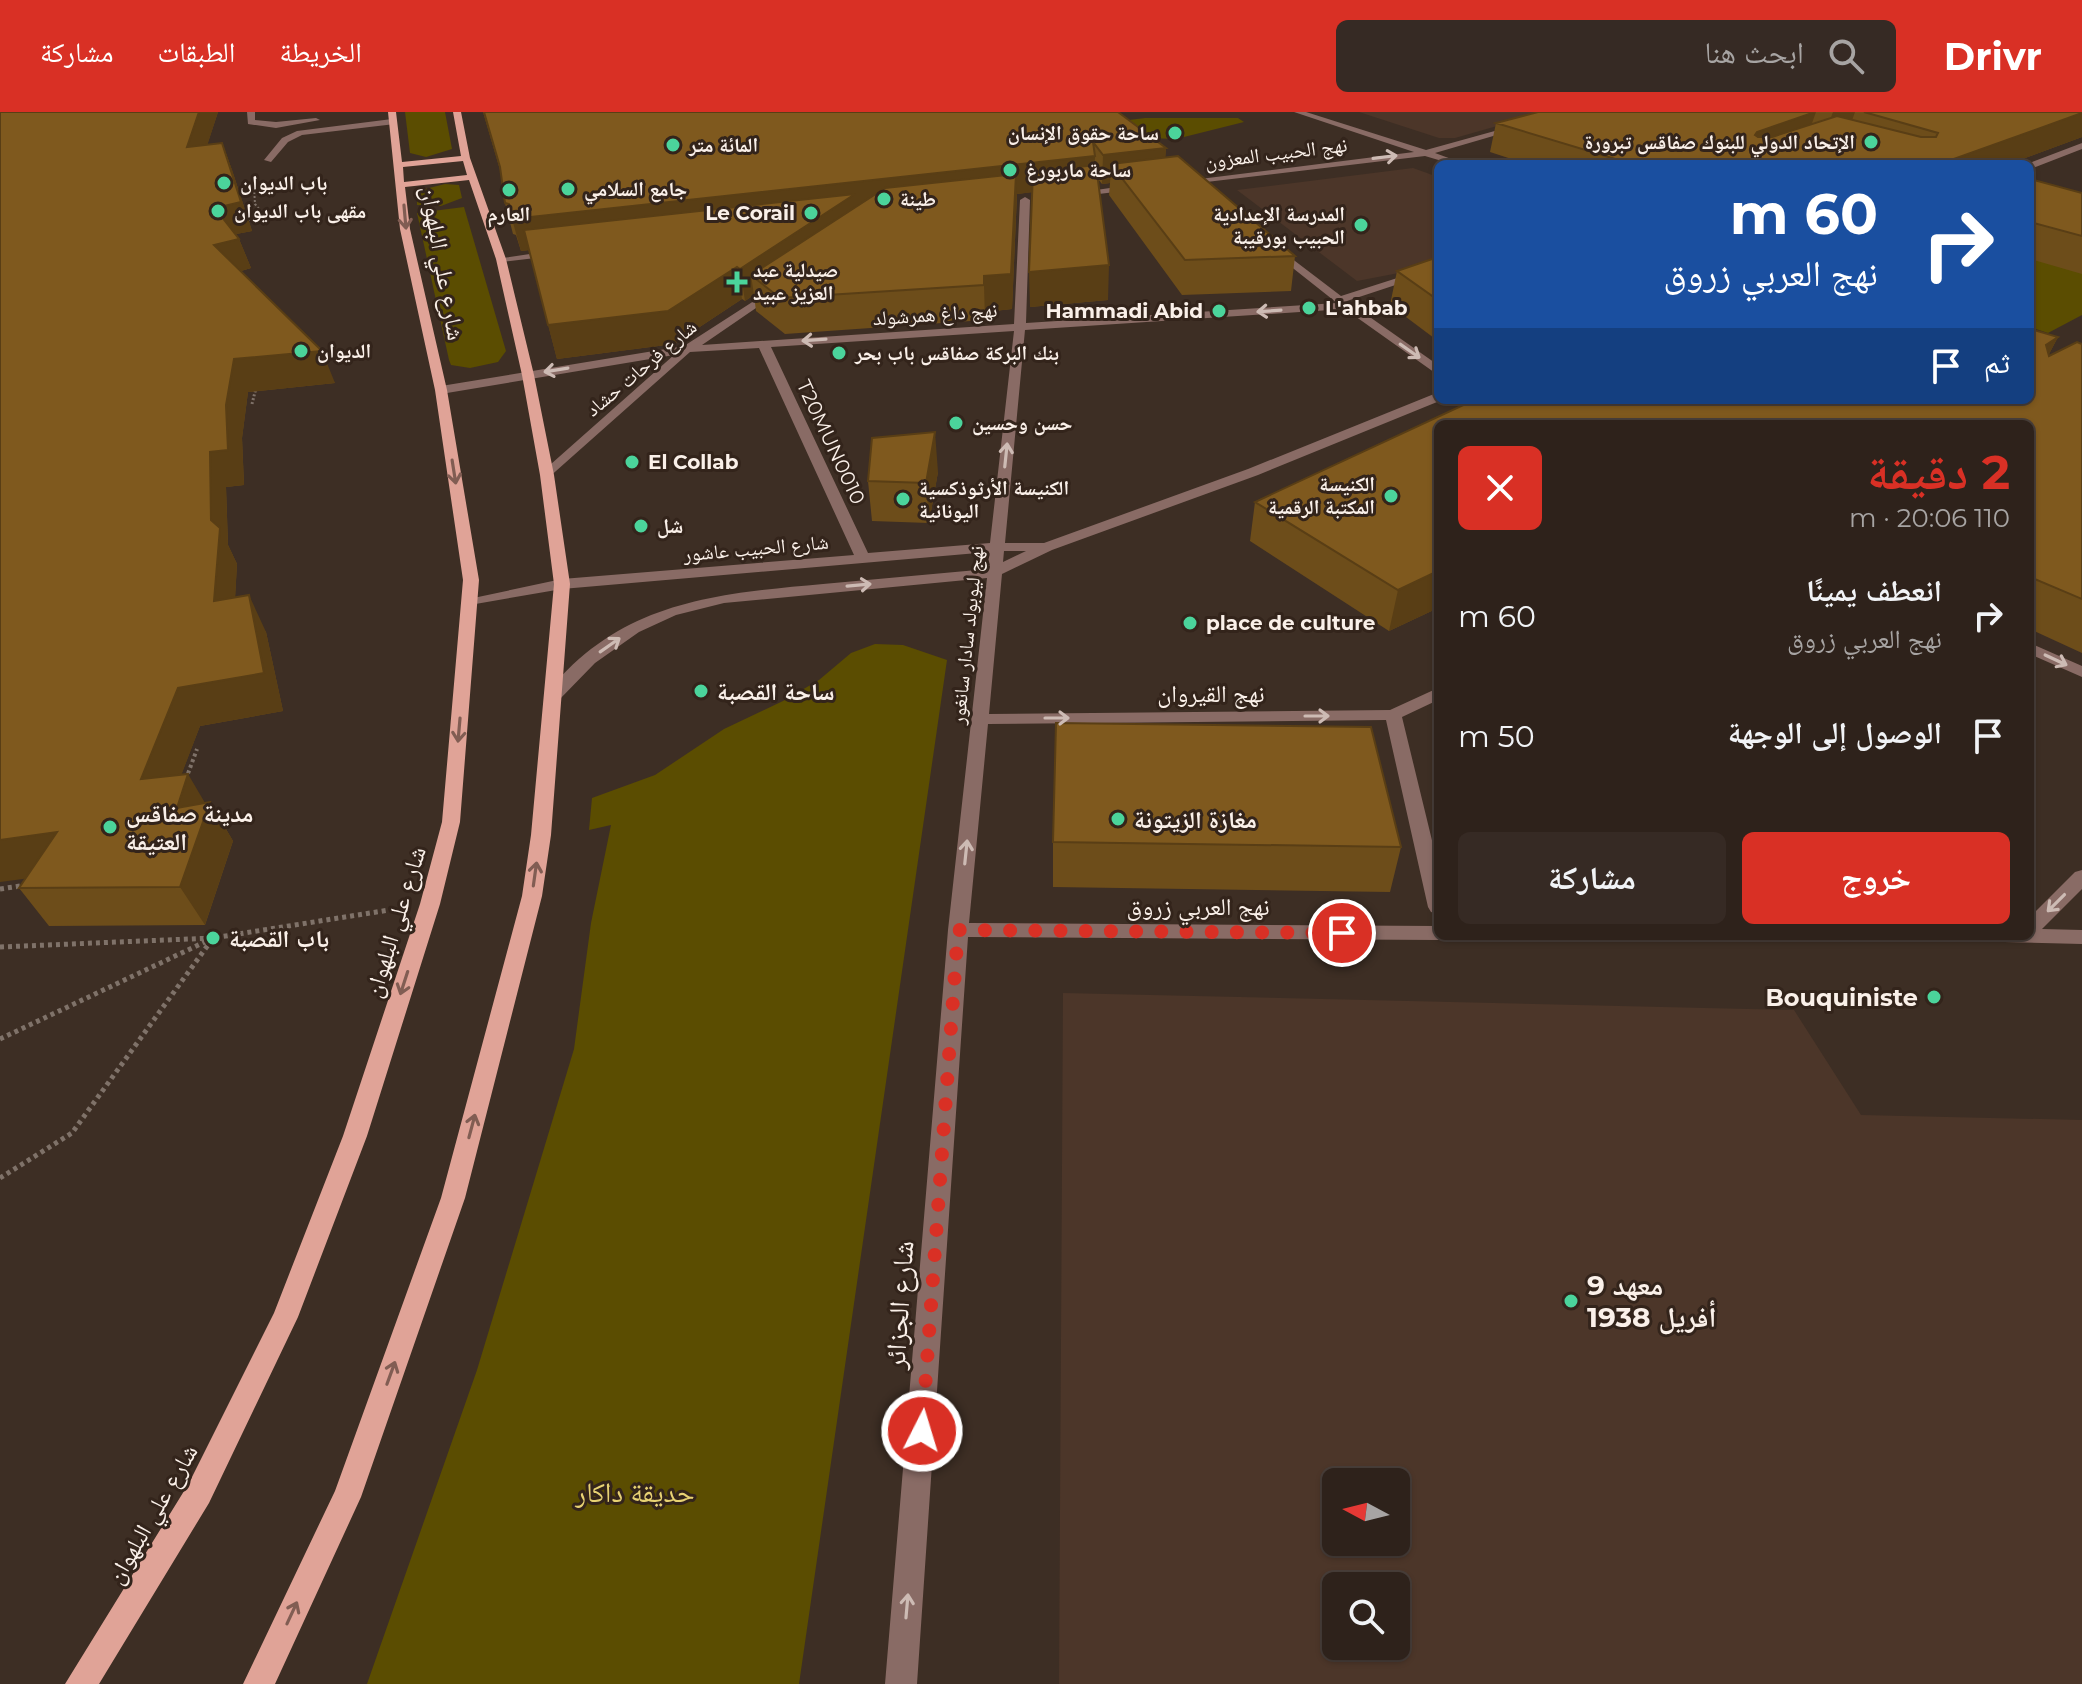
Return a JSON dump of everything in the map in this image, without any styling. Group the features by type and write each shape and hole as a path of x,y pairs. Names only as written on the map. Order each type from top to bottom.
{"main road":[{"name":"شارع علي البلهوان","path":"259,1684 347,1497 453,1198 532,896 541,835 562,584 547,475 528,375 501,259 469,167 457,112"},
{"name":"شارع علي البلهوان","path":"81,1684 199,1493 285,1317 355,1136 430,904 451,822 471,580 441,390 405,229 400,175 389,115"},
{"path":"400,175 469,167"},
{"path":"400,175 469,167"}],"street":[{"path":"251,112 251,122 260,125 328,118 324,112"},
{"path":"1298,112 1448,160"},
{"path":"355,115 389,115"},
{"path":"268,160 285,140 300,133 389,115"},
{"name":"نهج الحبيب المعزون","path":"1190,182 1425,153 1530,124"},
{"path":"2034,164 2082,146"},
{"path":"1176,177 1202,191"},
{"path":"1055,196 1145,186"},
{"name":"نهج ليوبولد سادار سانغور","path":"958,930 1020,326 1025,200"},
{"path":"1264,241 1434,368"},
{"path":"501,259 562,252"},
{"name":"نهج داغ همرشولد","path":"441,390 687,349 1343,303 1434,269"},
{"name":"شارع فرحات حشاد","path":"547,475 687,349 784,284"},
{"name":"T20MUN0010","path":"763,343 863,559"},
{"name":"شارع الحبيب عاشور","path":"552,697 589,660 633,629 670,612 723,598 993,573 1047,547 1253,472 1434,399"},
{"name":"شارع الحبيب عاشور","path":"470,603 562,584 996,547 1047,547"},
{"path":"2034,650 2082,672"},
{"name":"نهج القيروان","path":"979,719 1393,715 1434,695"},
{"path":"1393,715 1434,890"},
{"path":"2034,925 2082,877"},
{"name":"نهج العربي زروق","path":"958,930 1434,933"},
{"name":"شارع الجزائر","path":"901,1684 958,930"},
{"path":"2034,936 2082,937"}],"path":[{"path":"249,220 266,217 255,204 253,181"},
{"path":"231,195 255,191"},
{"path":"244,206 255,204"},
{"path":"252,404 261,377"},
{"path":"181,793 197,749"},
{"path":"0,889 31,885"},
{"path":"0,947 213,938 430,904"},
{"path":"0,1039 213,938"},
{"path":"0,1178 72,1133 213,938"}],"shaded area":[{"path":"1359,112 1546,112 1455,138 1439,138"},
{"name":"المدرسة الإعدادية الحبيب بورقيبة","path":"1413,168 1434,176 1434,261 1404,272 1357,281 1237,190"},
{"name":"معهد 9 أفريل 1938","path":"1063,993 1794,1010 1861,1115 2082,1120 2082,1684 1059,1684"}],"green space":[{"path":"405,112 445,112 452,149 426,157 410,153"},
{"path":"1238,118 1244,122 1176,139 1150,138 1129,120"},
{"path":"445,184 459,185 462,198 441,206 417,205 417,191"},
{"path":"2034,204 2082,217 2082,315 2048,333 2034,328"},
{"path":"464,207 506,351 498,362 470,368 451,365 449,360 417,213"},
{"name":"حديقة داكار","path":"875,644 903,645 947,660 799,1684 367,1684 477,1370 574,1049 591,923 611,825 589,830 592,798 655,775 724,729 819,680 851,653"}],"building":[{"path":"0,112 199,112 187,147 222,143 241,202 215,208 239,239 214,245 322,351 234,359 226,405 228,450 210,452 211,520 220,528 214,601 249,595 264,673 178,688 141,779 188,774 177,808 210,802 180,887 19,888 57,832 0,840"},
{"path":"484,112 1118,112 1166,148 1103,155 1093,142 1095,156 512,219 509,204 505,203 500,167"},
{"path":"1538,112 1815,112 1755,135 1772,137 1837,116 1921,137 1936,137 1938,133 1864,112 2082,112 1954,159 1958,160 1619,160 1496,123"},
{"path":"1178,156 1295,256 1185,260 1111,164"},
{"path":"1096,165 1109,265 1029,272 1033,172"},
{"path":"1016,174 1011,274 984,276 984,285 780,298 751,275 885,188"},
{"path":"2034,180 2082,193 2082,236 2034,223"},
{"path":"855,194 740,269 737,267 668,311 548,325 524,230"},
{"path":"1434,258 1434,297 1397,271"},
{"path":"2034,330 2058,337 2046,345 2049,356 2077,342 2082,344 2082,599 2034,579 2034,420 1434,420 1434,573 1398,590 1255,502 1465,404 2034,404"},
{"path":"935,432 926,483 868,481 872,438"},
{"path":"1056,723 1371,727 1401,847 1053,842"}],"place":[{"name":"ساحة حقوق الإنسان","path":"1175,133"},
{"name":"الإتحاد الدولي للبنوك صفاقس تبرورة","path":"1871,142"},
{"name":"المائة متر","path":"673,145"},
{"name":"ساحة ماربورغ","path":"1010,170"},
{"name":"باب الديوان","path":"224,183"},
{"name":"جامع السلامي","path":"568,189"},
{"name":"العارم","path":"509,190"},
{"name":"طينة","path":"884,199"},
{"name":"مقهى باب الديوان","path":"218,211"},
{"name":"Le Corail","path":"811,213"},
{"name":"المدرسة الإعدادية الحبيب بورقيبة","path":"1361,225"},
{"name":"صيدلية عبد العزيز عبيد","path":"737,282"},
{"name":"L'ahbab","path":"1309,308"},
{"name":"Hammadi Abid","path":"1219,311"},
{"name":"الديوان","path":"301,351"},
{"name":"بنك البركة صفاقس باب بحر","path":"839,353"},
{"name":"حسن وحسين","path":"956,423"},
{"name":"El Collab","path":"632,462"},
{"name":"الكنيسة المكتبة الرقمية","path":"1391,496"},
{"name":"الكنيسة الأرثوذكسية اليونانية","path":"903,499"},
{"name":"شل","path":"641,526"},
{"name":"place de culture","path":"1190,623"},
{"name":"ساحة القصبة","path":"701,691"},
{"name":"مغازة الزيتونة","path":"1118,819"},
{"name":"مدينة صفاقس العتيقة","path":"110,827"},
{"name":"باب القصبة","path":"213,938"},
{"name":"Bouquiniste","path":"1934,997"},
{"name":"معهد 9 أفريل 1938","path":"1571,1301"}],"route":[{"path":"922,1431 958,930 1342,933"}]}
